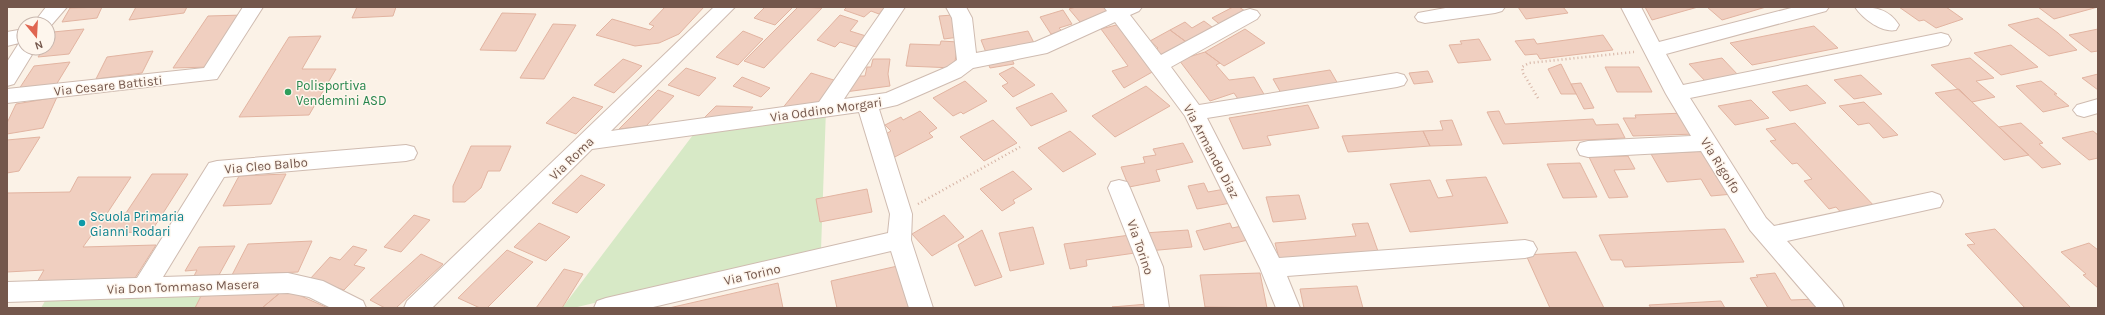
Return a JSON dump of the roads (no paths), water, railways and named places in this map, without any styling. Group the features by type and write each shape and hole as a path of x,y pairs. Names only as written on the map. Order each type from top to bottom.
{"street":[{"path":"49,16 56,7"},
{"name":"Via Cesare Battisti","path":"7,96 210,74 253,7"},
{"name":"Via Roma","path":"416,308 725,7"},
{"path":"826,109 895,7"},
{"path":"956,7 962,18 966,62"},
{"path":"1424,17 1495,7"},
{"name":"Via Rigolfo","path":"1631,7 1676,94 1758,224 1832,308"},
{"path":"1654,50 1819,7"},
{"path":"1865,7 1888,25"},
{"name":"Via Oddino Morgari","path":"588,142 826,109 867,105 890,100 954,72 966,62 1040,48 1122,9"},
{"name":"Via Armando Diaz","path":"1122,9 1159,65 1194,113 1272,268 1288,308"},
{"path":"1159,65 1250,15"},
{"path":"1676,94 1941,40"},
{"path":"7,79 21,56"},
{"path":"1194,113 1398,80"},
{"path":"867,105 901,214 899,240 921,308"},
{"path":"1588,149 1707,143"},
{"name":"Via Cleo Balbo","path":"144,287 217,169 406,153"},
{"name":"Via Torino","path":"1119,188 1151,267 1157,308"},
{"path":"1769,236 1932,202"},
{"name":"Via Torino","path":"606,308 899,240"},
{"path":"1272,268 1525,249"},
{"name":"Via Don Tommaso Masera","path":"7,292 288,283 314,288 354,308"}],"place":[{"name":"Polisportiva Vendemini ASD","path":"288,92"},
{"name":"Scuola Primaria Gianni Rodari","path":"82,223"}]}
